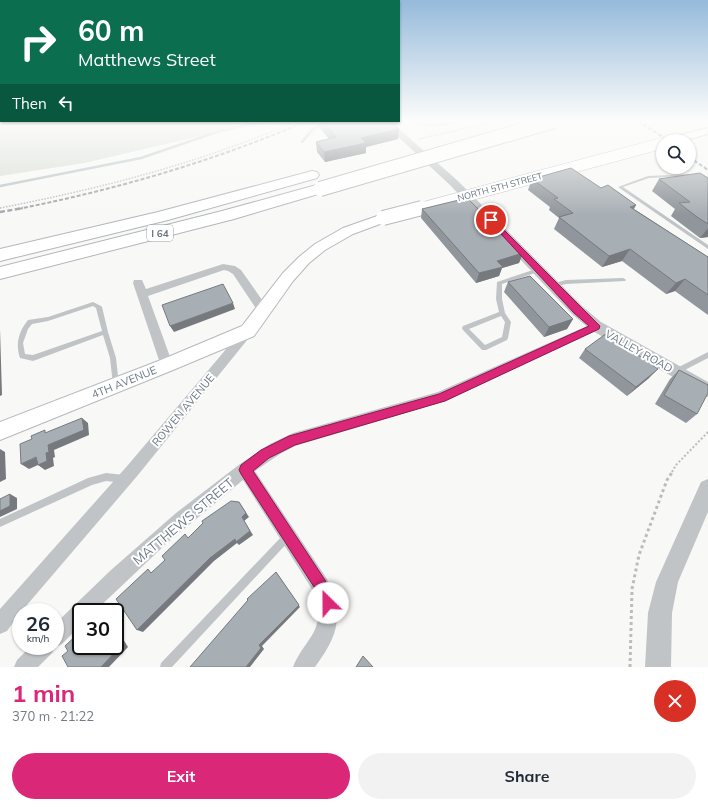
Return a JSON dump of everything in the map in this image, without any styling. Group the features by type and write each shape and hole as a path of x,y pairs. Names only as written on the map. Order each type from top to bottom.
{"highway":[{"name":"I 64","path":"0,256 426,152"},
{"name":"I 64","path":"0,273 212,219 320,178"}],"main road":[{"name":"NORTH 5TH STREET","path":"383,218 629,152"},
{"name":"ROWEN AVENUE","path":"248,331 288,277 304,260 320,247 354,228 383,218"},
{"name":"4TH AVENUE","path":"0,431 167,365 248,331"}],"street":[{"name":"VALLEY ROAD","path":"419,152 454,183 540,270 577,310 596,326 708,390"},
{"path":"167,365 140,288 222,268 231,268 237,272 263,310"},
{"name":"MATTHEWS STREET","path":"64,628 167,531 265,454 293,440 441,397 596,326"},
{"name":"ROWEN AVENUE","path":"0,624 125,479 248,331"},
{"path":"245,470 321,585 325,594 328,607 328,620 323,636 303,667"},
{"path":"658,667 660,612 667,582 708,489"},
{"path":"24,667 36,655"}],"lane":[{"path":"708,188 690,174 648,177 620,187 708,247"},
{"path":"502,313 465,328 484,348 505,338 508,322 502,313 499,299 499,283 540,270"},
{"path":"553,285 566,282 623,280"},
{"path":"105,332 33,358 22,356 20,343 25,328 30,322 48,319 93,304 99,307 113,358 116,385"},
{"path":"676,372 708,354"},
{"path":"0,523 91,481 106,477 125,479"},
{"path":"165,667 288,535"}],"path":[{"path":"0,208 94,189 156,174 219,152"},
{"path":"630,667 632,589 639,555 667,480 676,465 708,432"}],"shaded area":[{"path":"0,152 131,152 84,163 0,176"}],"building":[{"path":"571,168 601,188 608,185 636,205 630,207 708,257 708,295 685,279 676,283 630,249 609,256 559,217 573,213 554,199 558,198 532,179"},
{"path":"700,173 708,178 708,224 679,203 690,202 659,179"},
{"path":"467,198 523,253 497,261 503,267 479,273 422,209"},
{"path":"530,276 573,319 549,327 508,282"},
{"path":"223,284 233,303 170,326 162,305"},
{"path":"607,333 658,369 636,387 585,349"},
{"path":"679,370 708,385 708,393 697,414 664,395"},
{"path":"82,418 84,430 48,445 49,452 46,453 47,461 38,465 36,457 21,464 20,444 32,439 31,436 45,430 45,433"},
{"path":"10,494 10,506 0,511 0,499"},
{"path":"231,501 239,502 246,513 242,517 250,531 236,542 235,539 210,558 137,630 124,611 124,603 119,603 116,599 148,569 151,573 165,560 162,556 185,534 188,538 203,523 202,521"},
{"path":"276,572 299,605 259,645 261,648 246,667 190,667 248,600 247,599"},
{"path":"72,639 72,655 112,655 101,667 68,667 62,656 68,651 65,646"},
{"path":"363,656 373,667 356,667"}],"waterway":[{"path":"0,186 141,158 158,152"}],"railway":[{"path":"21,208 129,183 228,152"},
{"path":"696,162 708,170"},
{"path":"0,212 21,208"}],"route":[{"path":"328,603 321,585 245,470 265,454 293,440 441,397 596,326 577,310 491,220"}]}
